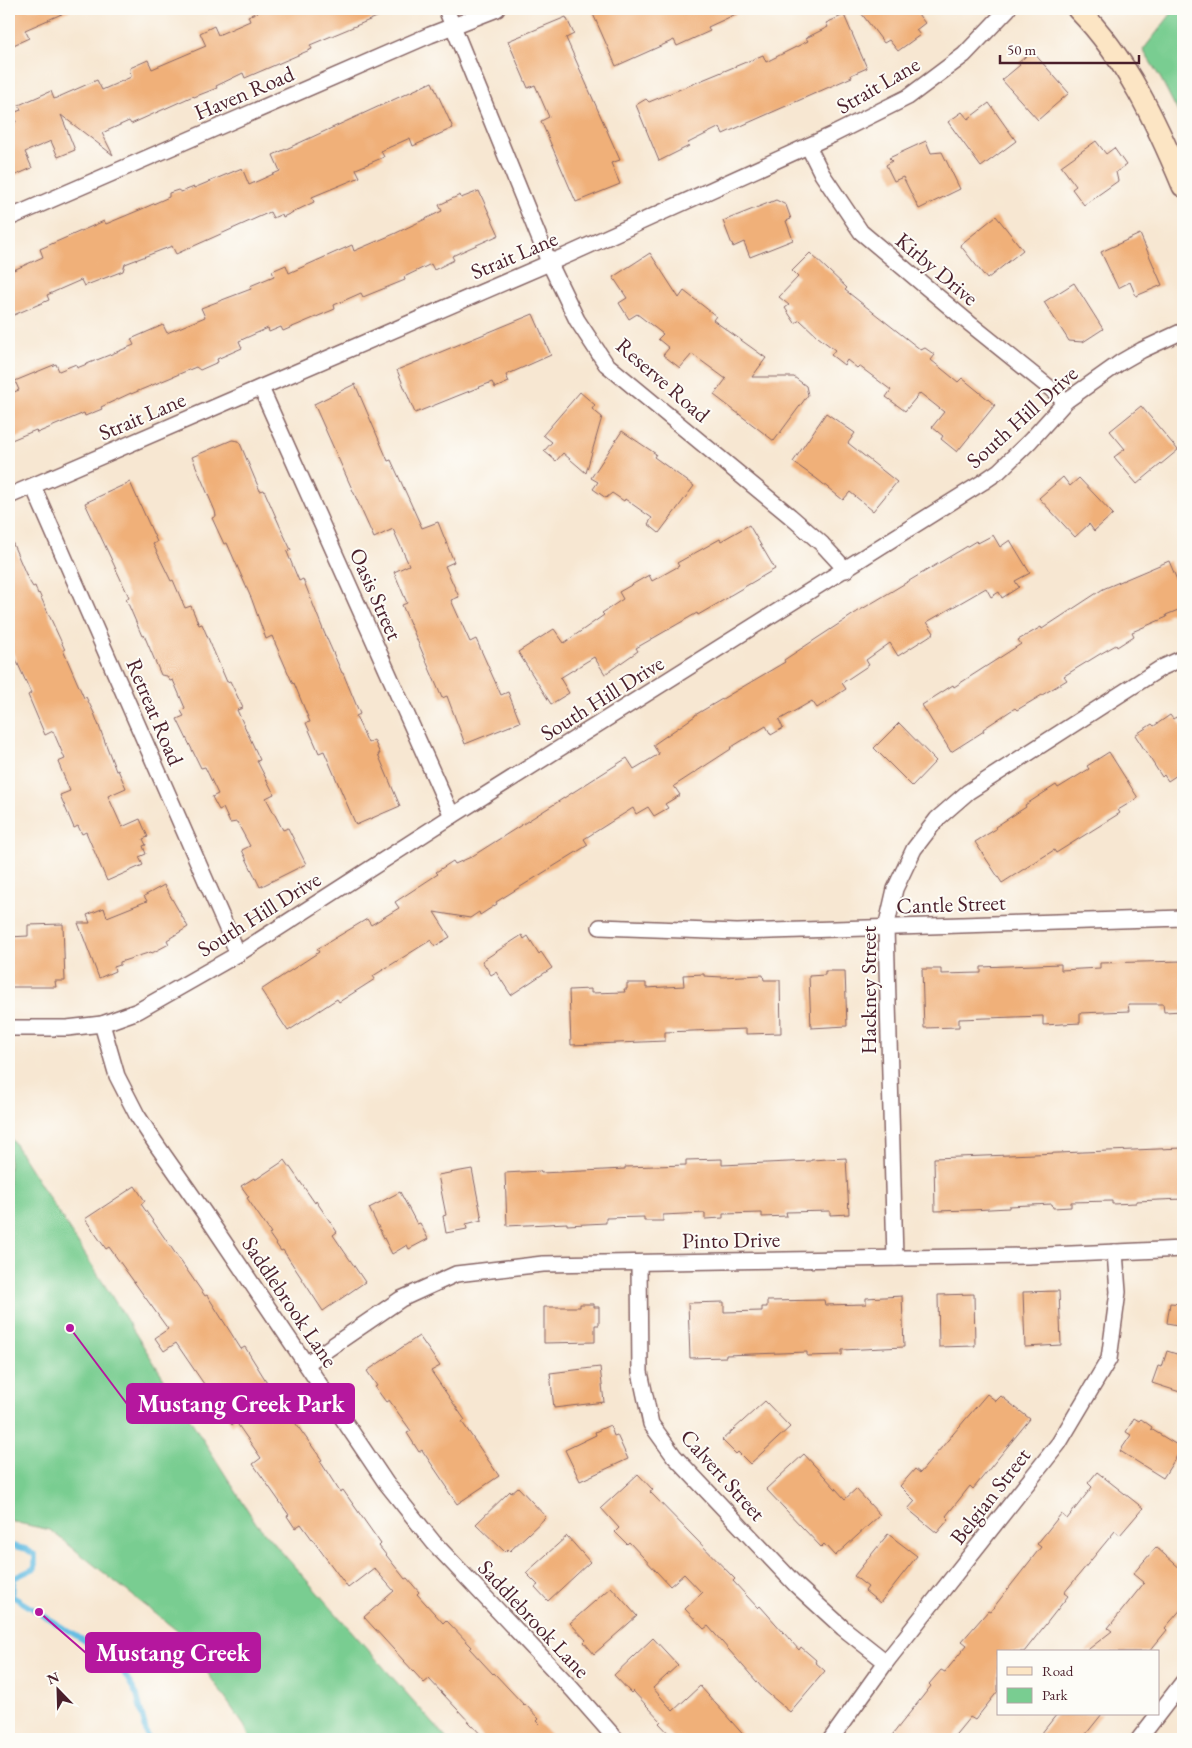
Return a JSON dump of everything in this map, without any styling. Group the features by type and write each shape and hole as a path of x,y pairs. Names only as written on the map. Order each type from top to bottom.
{"street":[{"name":"Reserve Road","path":"446,9 550,262 577,320 606,364 790,516 822,544 846,570"},
{"name":"Haven Road","path":"9,218 497,9"},
{"name":"Strait Lane","path":"9,496 570,254 808,146 908,97 964,55 1008,9"},
{"path":"1078,9 1116,54 1142,95 1161,133 1183,186"},
{"name":"Kirby Drive","path":"808,146 822,174 861,232 969,323 1066,401"},
{"name":"South Hill Drive","path":"9,1028 67,1028 102,1024 138,1011 238,954 452,816 984,482 999,471 1030,441 1066,401 1121,362 1167,337 1183,331"},
{"name":"Oasis Street","path":"261,388 452,816"},
{"name":"Retreat Road","path":"33,486 238,954"},
{"name":"Hackney Street","path":"895,1258 886,928 895,889 914,849 937,819 968,792 1161,668 1183,658"},
{"name":"Cantle Street","path":"600,927 737,932 1183,918"},
{"name":"Saddlebrook Lane","path":"102,1024 117,1076 137,1115 206,1214 386,1483 434,1543 616,1739"},
{"name":"Pinto Drive","path":"306,1364 401,1299 456,1274 543,1264 1028,1256 1183,1249"},
{"name":"Belgian Street","path":"831,1739 886,1662 1059,1443 1109,1359 1118,1292 1115,1252"},
{"name":"Calvert Street","path":"639,1263 640,1372 651,1424 674,1456 796,1585 843,1628 886,1662"},
{"path":"1160,1712 1183,1682"},
{"path":"1140,1739 1157,1716"}],"green space":[{"path":"1175,9 1183,9 1183,122 1161,79 1143,50"},
{"path":"9,1135 256,1523 447,1739 250,1739 245,1727 180,1633 50,1530 9,1521"}],"building":[{"path":"9,9 73,9 25,30 29,38 9,47"},
{"path":"265,9 396,9 310,45 312,49 245,78 243,73 216,86 217,88 193,96 131,124 129,121 102,133 113,155 61,115 75,150 58,157 51,141 25,152 32,168 9,178 9,115 12,124 16,122 13,113 21,110 19,105 51,91 54,99 97,80 102,90 131,77 130,68 148,60 152,69 206,46 200,33 214,26 218,35 250,21 248,16"},
{"path":"605,9 747,9 708,27 710,31 677,46 674,40 616,66 593,14"},
{"path":"858,9 914,9 925,23 916,30 920,35 898,51 889,40 884,43"},
{"path":"844,15 867,68 851,75 852,77 723,134 720,127 688,143 689,146 659,161 636,105 646,99 649,102 763,55 766,62 808,41 806,38 828,27 826,23"},
{"path":"566,17 574,34 566,38 620,160 611,163 620,184 576,202 541,121 549,117 535,85 528,88 508,41"},
{"path":"1032,51 1069,93 1038,120 1002,80 1020,65 1018,63"},
{"path":"432,82 453,128 413,146 410,138 381,151 384,157 356,169 360,177 312,197 314,202 283,217 282,214 273,218 270,212 176,254 172,246 125,264 123,271 84,286 81,280 47,295 49,300 9,317 9,272 43,257 40,249 104,221 106,224 142,209 169,197 169,193 194,188 242,168 249,185 280,171 273,155"},
{"path":"989,103 1016,141 981,167 948,122 962,112 968,119"},
{"path":"926,141 931,153 942,152 960,189 919,209 903,177 894,181 886,165 892,161 889,158"},
{"path":"1096,141 1106,154 1114,148 1126,165 1116,172 1118,181 1084,205 1072,189 1076,186 1061,166"},
{"path":"479,191 499,235 452,256 454,260 434,270 431,264 404,277 405,280 363,297 361,293 334,305 335,309 283,331 281,327 269,332 268,328 239,341 242,348 217,359 218,362 200,370 196,367 131,393 85,416 84,413 37,433 36,430 9,441 9,394 19,390 15,381 56,364 59,371 76,364 77,368 134,345 131,339 163,325 167,333 205,317 201,308 251,289 250,286 274,276 272,271 286,265 289,273 352,245 354,251 442,211 439,205 460,195 461,198"},
{"path":"776,200 786,205 791,219 786,221 793,240 750,257 744,242 733,247 723,221"},
{"path":"996,216 1023,250 987,279 960,245"},
{"path":"1140,234 1162,285 1136,296 1130,282 1118,288 1101,252"},
{"path":"650,253 679,298 684,291 716,316 713,320 766,358 752,377 794,377 806,386 808,395 774,441 714,395 726,379 692,354 680,368 663,355 669,348 658,339 663,334 637,314 629,319 619,303 627,298 613,277"},
{"path":"810,253 847,288 845,290 921,350 925,348 935,355 931,360 958,382 962,378 995,405 957,452 941,439 943,436 932,427 944,412 920,393 905,411 886,397 891,390 859,366 857,368 847,360 844,365 831,355 835,350 800,320 795,323 785,308 789,305 779,297 798,277 792,271"},
{"path":"1074,283 1103,329 1083,342 1069,341 1044,302"},
{"path":"533,314 551,355 506,375 509,382 495,388 492,382 415,413 397,370"},
{"path":"355,384 388,461 391,460 422,528 438,522 454,562 445,566 459,597 451,600 470,642 476,639 501,695 508,692 520,722 465,744 447,696 442,698 402,605 407,603 394,572 409,565 393,529 374,538 314,404"},
{"path":"580,392 595,405 592,409 602,417 586,473 563,453 556,461 544,451 552,442 543,435"},
{"path":"1141,406 1178,450 1137,484 1114,457 1125,449 1110,431"},
{"path":"826,413 855,433 848,443 897,482 873,511 850,492 843,500 793,462"},
{"path":"622,431 656,454 654,457 694,486 659,533 648,524 652,518 625,499 624,501 612,493 606,498 593,489 598,482 591,478"},
{"path":"232,440 239,441 260,491 264,490 291,550 287,552 299,581 303,579 360,714 356,716 368,743 374,740 400,806 356,825 324,751 319,753 306,723 310,722 272,636 266,639 252,600 227,543 224,544 212,518 216,516 215,511 192,457"},
{"path":"1063,477 1070,486 1079,478 1113,514 1094,531 1089,524 1075,537 1039,498"},
{"path":"130,482 157,542 153,544 171,581 173,580 185,608 191,606 199,625 202,624 227,682 230,681 243,708 237,710 260,760 257,761 274,794 266,798 283,830 288,828 306,864 260,887 242,850 250,846 237,822 230,823 223,808 219,810 212,797 218,794 205,767 201,768 177,719 184,716 181,711 185,708 173,680 170,681 167,676 161,675 126,599 129,597 85,503"},
{"path":"749,525 775,569 698,615 697,613 636,648 638,651 605,674 594,657 560,678 569,693 551,704 518,652 554,629 564,643 623,599 619,592 649,575 652,581 679,566 677,563"},
{"path":"9,535 28,579 39,593 84,698 86,697 94,713 116,771 118,770 126,788 108,796 122,827 140,819 148,837 143,839 146,845 143,846 146,854 139,857 143,865 107,881 86,832 82,834 78,826 74,828 60,795 70,791 58,762 65,759 53,731 45,735 28,695 31,693 9,644"},
{"path":"993,535 1000,547 1010,540 1030,573 1015,581 1019,587 1002,598 999,592 991,597 986,588 927,622 934,633 898,656 890,643 866,660 869,665 842,683 846,689 817,708 812,701 779,720 783,728 771,735 766,726 674,786 680,795 665,804 668,808 654,816 648,807 636,814 633,808 584,839 588,845 496,902 497,904 480,915 479,912 470,918 434,912 450,937 435,946 431,940 373,976 375,979 339,1002 337,999 288,1031 261,990 319,952 317,949 367,919 371,925 399,908 395,902 438,874 436,872 453,861 455,864 471,857 627,758 634,769 659,754 653,745 695,715 785,662 784,660 857,612 976,541 978,543"},
{"path":"1169,561 1183,594 1183,608 1132,632 1134,636 1064,676 1067,680 1017,710 1015,708 951,752 922,705 1021,644 1018,640 1041,627 1042,629 1103,589"},
{"path":"1170,715 1173,719 1176,717 1183,728 1183,771 1168,781 1164,775 1162,777 1135,735 1152,724 1154,726"},
{"path":"899,723 936,761 912,786 874,748"},
{"path":"1109,752 1138,798 1118,810 1120,813 1056,853 1054,850 1002,883 975,842 1056,785 1058,788 1089,769 1087,766"},
{"path":"164,885 188,927 167,940 169,944 152,953 120,962 120,965 114,967 115,971 99,978 78,923 90,923 87,915 104,908 107,917 147,901 144,896"},
{"path":"63,924 65,981 55,981 56,987 9,987 9,937 28,936 28,925"},
{"path":"522,935 524,939 528,936 539,954 541,952 552,968 511,995 496,972 491,975 482,961"},
{"path":"1183,961 1183,1011 1164,1012 1163,1004 1128,1004 1129,1011 1080,1013 1080,1023 1043,1025 1043,1016 959,1019 959,1027 924,1028 922,969 941,969 941,974 981,973 981,967 1061,964 1061,970 1100,968 1100,963"},
{"path":"825,971 845,971 847,1026 811,1028 809,976 825,975"},
{"path":"704,974 704,976 722,977 763,975 764,980 780,980 781,1033 746,1034 746,1029 665,1032 665,1041 571,1045 569,990 591,989 591,993 625,992 624,989 627,989 627,983 646,983 646,988 684,986 683,975"},
{"path":"1183,1148 1183,1199 1112,1204 1112,1201 1071,1202 1071,1207 1053,1208 1052,1204 935,1211 934,1158"},
{"path":"846,1158 849,1214 830,1215 830,1211 786,1212 787,1216 762,1217 762,1213 723,1214 723,1218 705,1219 705,1213 663,1215 663,1221 644,1221 644,1217 606,1218 606,1223 507,1226 505,1173 541,1171 541,1173 686,1165 686,1160 722,1159 722,1165"},
{"path":"285,1160 337,1232 333,1235 365,1282 323,1311 283,1250 281,1251 269,1234 271,1233 241,1186 254,1178 255,1180"},
{"path":"472,1169 482,1220 466,1224 467,1229 446,1233 443,1216 446,1215 438,1175"},
{"path":"135,1186 145,1201 141,1204 205,1296 207,1295 241,1349 245,1347 278,1400 281,1398 293,1415 291,1417 322,1460 320,1461 340,1492 343,1490 381,1544 379,1546 443,1623 446,1620 472,1647 470,1649 525,1704 539,1719 537,1721 555,1739 485,1739 429,1679 424,1683 364,1617 394,1591 374,1568 348,1588 301,1524 295,1528 287,1516 289,1515 253,1464 261,1458 236,1422 232,1425 176,1343 164,1351 155,1338 168,1329 109,1247 106,1249 85,1219"},
{"path":"400,1192 417,1224 420,1223 428,1239 409,1249 407,1245 392,1254 369,1208"},
{"path":"1059,1291 1061,1345 1025,1347 1023,1292"},
{"path":"974,1294 975,1346 939,1347 938,1295"},
{"path":"902,1296 904,1347 842,1350 842,1355 807,1356 807,1352 690,1358 688,1303 724,1302 724,1312 762,1311 762,1307 767,1307 767,1301 824,1300 825,1305 866,1304 866,1298"},
{"path":"1170,1303 1183,1304 1183,1326 1167,1323"},
{"path":"580,1304 594,1304 594,1307 599,1307 599,1325 595,1325 595,1342 544,1343 544,1307 580,1307"},
{"path":"419,1336 440,1366 431,1371 465,1420 462,1422 499,1476 457,1504 422,1450 419,1452 407,1433 411,1431 389,1400 386,1402 375,1387 377,1386 367,1371"},
{"path":"1167,1351 1183,1356 1183,1393 1152,1383 1158,1366 1162,1367"},
{"path":"600,1367 604,1402 554,1408 550,1373"},
{"path":"987,1394 996,1401 1001,1396 1030,1419 973,1489 970,1486 946,1516 949,1519 937,1533 908,1509 915,1501 900,1486 915,1469 920,1473"},
{"path":"765,1401 790,1427 750,1464 738,1452 736,1454 722,1440"},
{"path":"1134,1418 1139,1421 1141,1419 1152,1427 1151,1429 1182,1448 1163,1478 1120,1451 1131,1435 1126,1432"},
{"path":"610,1425 614,1436 617,1435 628,1459 580,1481 565,1450 596,1435 595,1432"},
{"path":"804,1454 845,1499 856,1489 880,1515 835,1556 824,1544 821,1547 766,1489"},
{"path":"1097,1472 1143,1508 1120,1535 1115,1531 1064,1593 1068,1596 1026,1650 997,1650 997,1692 975,1720 970,1717 952,1739 889,1739 931,1686 929,1684 941,1670 945,1672 967,1645 962,1641 988,1611 990,1612 1041,1547 1037,1544 1061,1514 1067,1519 1092,1487 1088,1483"},
{"path":"638,1474 653,1490 650,1492 735,1579 733,1581 758,1608 760,1606 799,1650 801,1647 825,1671 790,1712 764,1690 708,1626 704,1629 685,1609 702,1593 684,1574 670,1586 629,1542 627,1544 615,1532 619,1528 601,1508"},
{"path":"518,1487 546,1517 510,1551 508,1549 505,1552 476,1524 510,1491 511,1493"},
{"path":"888,1534 917,1556 880,1603 865,1591 868,1587 854,1576"},
{"path":"567,1536 590,1562 548,1601 535,1587 538,1585 526,1573"},
{"path":"1156,1547 1183,1571 1183,1607 1165,1628 1167,1630 1151,1650 1088,1650 1112,1631 1108,1628 1144,1583 1133,1574"},
{"path":"611,1587 637,1616 594,1654 584,1642 586,1640 570,1623"},
{"path":"653,1638 678,1665 653,1688 673,1711 700,1686 747,1739 674,1739 659,1723 661,1721 633,1691 631,1693 614,1675"},
{"path":"1055,1716 1100,1716 1082,1739 1037,1739"}],"waterway":[{"path":"9,1545 26,1549 35,1555 35,1568 14,1578 12,1596 117,1661 137,1695 148,1739"}],"place":[{"name":"Mustang Creek Park","path":"70,1328"},
{"name":"Mustang Creek","path":"39,1612"}]}
